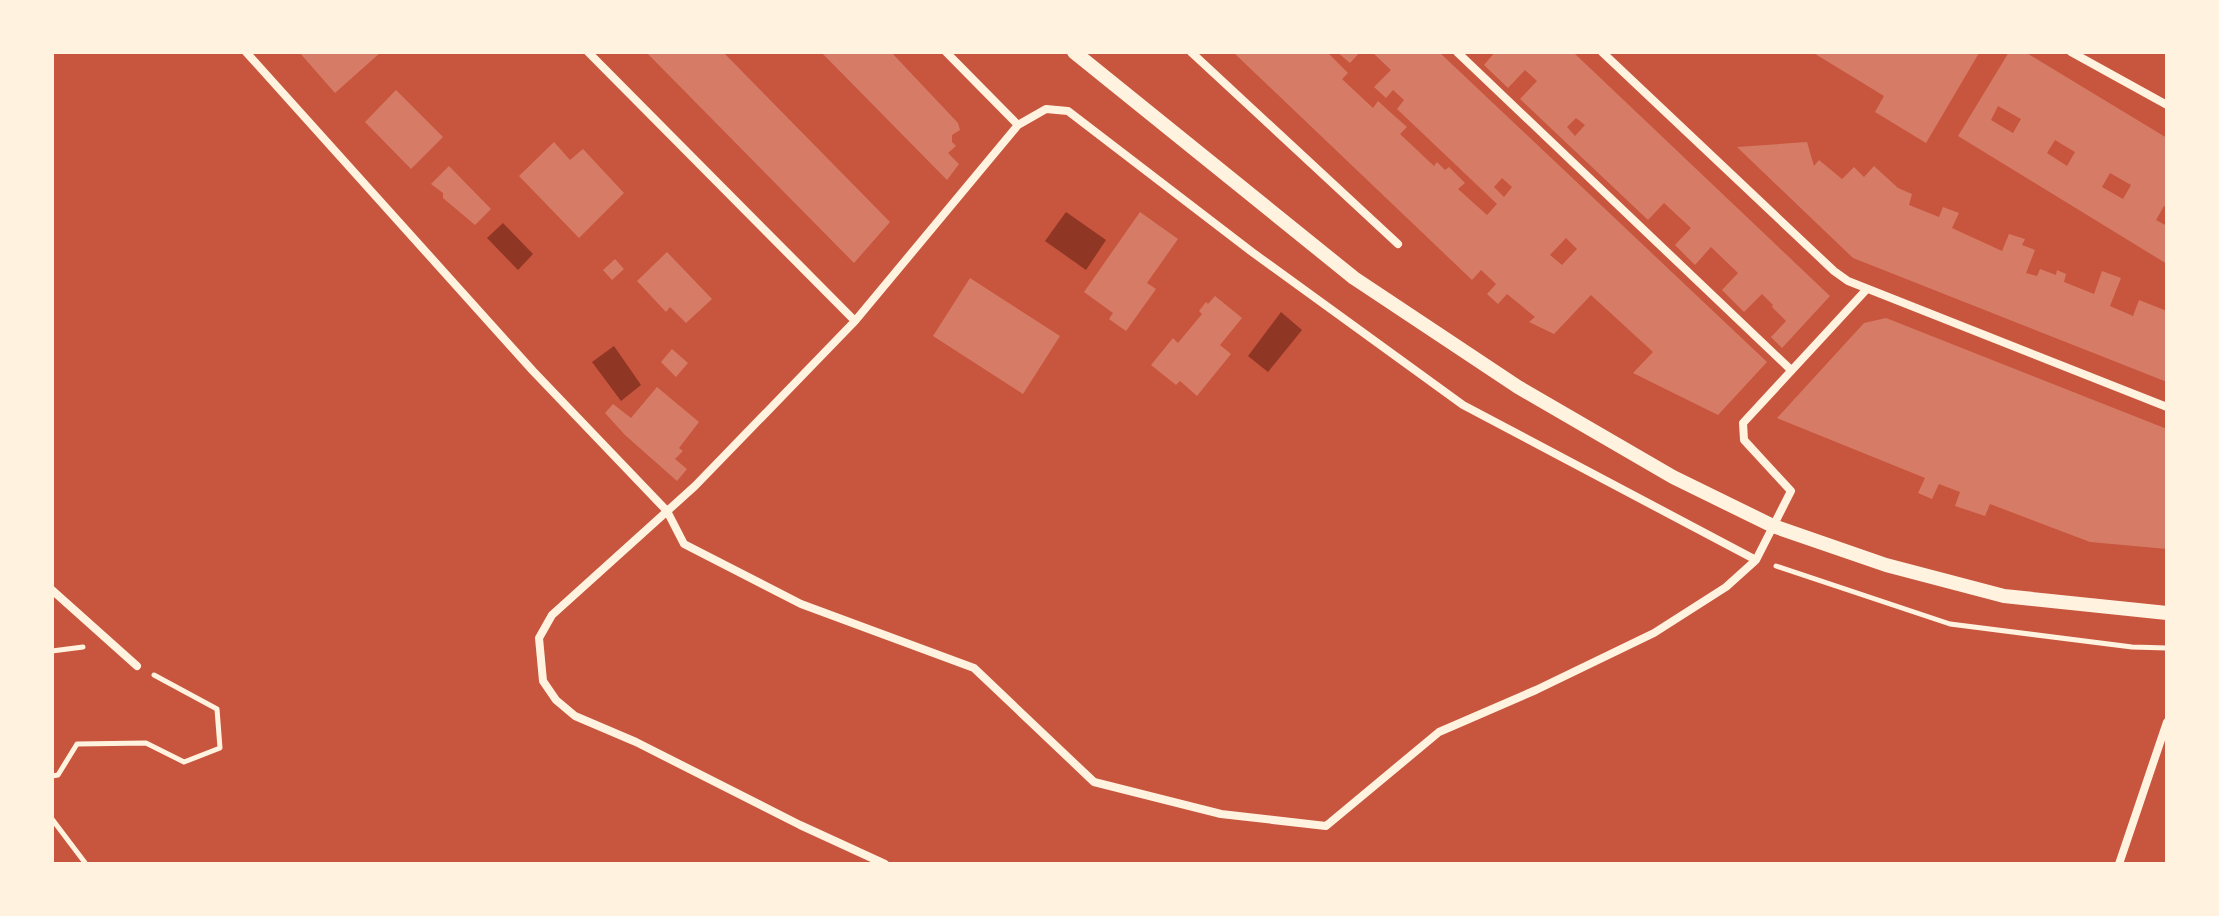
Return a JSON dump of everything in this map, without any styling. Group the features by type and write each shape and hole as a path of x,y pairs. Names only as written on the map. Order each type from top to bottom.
{"street":[{"path":"246,52 533,371 667,511 684,544 801,604 974,668 1094,782 1221,814 1326,826 1439,732 1536,690 1654,633 1726,587 1756,560 1791,491 1744,440 1743,423 1866,290"},
{"path":"588,52 855,321"},
{"path":"946,52 1018,125"},
{"path":"1191,52 1398,244"},
{"path":"1457,52 1790,369"},
{"path":"1602,52 1834,271 1866,290 2167,407"},
{"path":"2071,52 2167,105"},
{"path":"1083,55 1354,278 1518,387 1673,477 1773,526 1886,565 2004,596 2167,613"},
{"path":"885,864 636,742 575,716 556,700 543,681 539,638 552,615 667,511 855,321 1018,125 1046,109 1068,111 1239,243 1463,405 1756,560"},
{"path":"52,590 137,666"},
{"path":"2119,864 2167,722"}],"path":[{"path":"1756,560 1950,624 2132,647 2167,648"},
{"path":"52,776 58,775 77,744 146,743 184,762 220,748 217,709 137,666"},
{"path":"52,819 86,864"}],"shaded area":[{"path":"1066,212 1106,240 1086,270 1045,241"},
{"path":"503,223 533,254 518,270 487,238"},
{"path":"1281,312 1302,330 1268,372 1248,356"},
{"path":"614,346 641,385 621,401 592,362"}],"building":[{"path":"299,52 381,52 335,93"},
{"path":"646,52 723,52 890,222 854,263"},
{"path":"821,52 891,52 958,123 960,130 952,135 956,146 948,153 959,164 947,180"},
{"path":"1233,52 1327,52 1348,73 1342,79 1373,108 1378,101 1407,127 1400,134 1434,166 1437,162 1445,170 1449,167 1465,183 1458,189 1487,215 1497,204 1397,109 1404,100 1393,90 1386,98 1374,87 1391,70 1372,52 1439,52 1767,362 1718,415 1633,373 1653,352 1591,295 1554,334 1529,322 1535,317 1507,294 1498,304 1487,294 1496,284 1481,270 1472,280","holes":["1502,178 1512,187 1504,197 1494,187","1566,238 1577,249 1562,265 1550,255"]},
{"path":"1337,52 1360,52 1350,63"},
{"path":"1495,52 1573,52 1830,296 1782,348 1771,337 1786,321 1762,294 1744,312 1722,290 1738,273 1711,247 1695,265 1675,245 1691,228 1664,203 1648,220 1520,99 1537,81 1525,70 1508,88 1484,65","holes":["1576,118 1585,125 1575,136 1567,127"]},
{"path":"1812,52 1979,53 1926,143 1875,112 1884,96"},
{"path":"2009,52 2025,52 2167,138 2167,208 2164,206 2156,220 2167,226 2167,264 1958,136","holes":["1998,106 2021,119 2013,133 1991,120","2055,140 2075,152 2067,166 2047,153","2110,173 2131,185 2123,199 2102,187"]},
{"path":"396,90 443,137 411,169 365,122"},
{"path":"554,142 570,160 583,149 624,193 579,238 519,176"},
{"path":"1807,142 1814,166 1819,160 1842,179 1854,167 1864,177 1874,166 1898,188 1912,194 1909,205 1939,217 1943,207 1959,213 1952,228 2002,251 2009,234 2025,239 2022,245 2035,250 2026,273 2037,276 2040,269 2056,275 2057,270 2066,274 2064,282 2094,294 2102,271 2121,278 2110,306 2133,316 2139,300 2167,311 2167,382 1853,258 1737,147"},
{"path":"449,166 491,209 475,225 431,184"},
{"path":"1140,212 1178,239 1147,283 1156,289 1126,331 1109,319 1113,313 1084,292"},
{"path":"667,252 712,299 686,323 670,307 666,312 637,281"},
{"path":"615,259 624,269 612,280 603,270"},
{"path":"970,278 1060,336 1023,394 933,336"},
{"path":"1215,296 1242,318 1220,345 1231,354 1197,396 1180,381 1176,385 1151,365 1173,338 1178,343 1202,314 1199,311 1206,302 1208,304"},
{"path":"1886,318 2167,429 2167,549 2090,542 1990,504 1985,516 1955,506 1960,492 1939,484 1932,499 1918,493 1925,478 1777,418 1864,323"},
{"path":"672,349 688,363 676,377 661,362"},
{"path":"657,387 699,422 679,448 683,451 675,459 687,469 677,481 605,413 613,404 631,418"}]}
